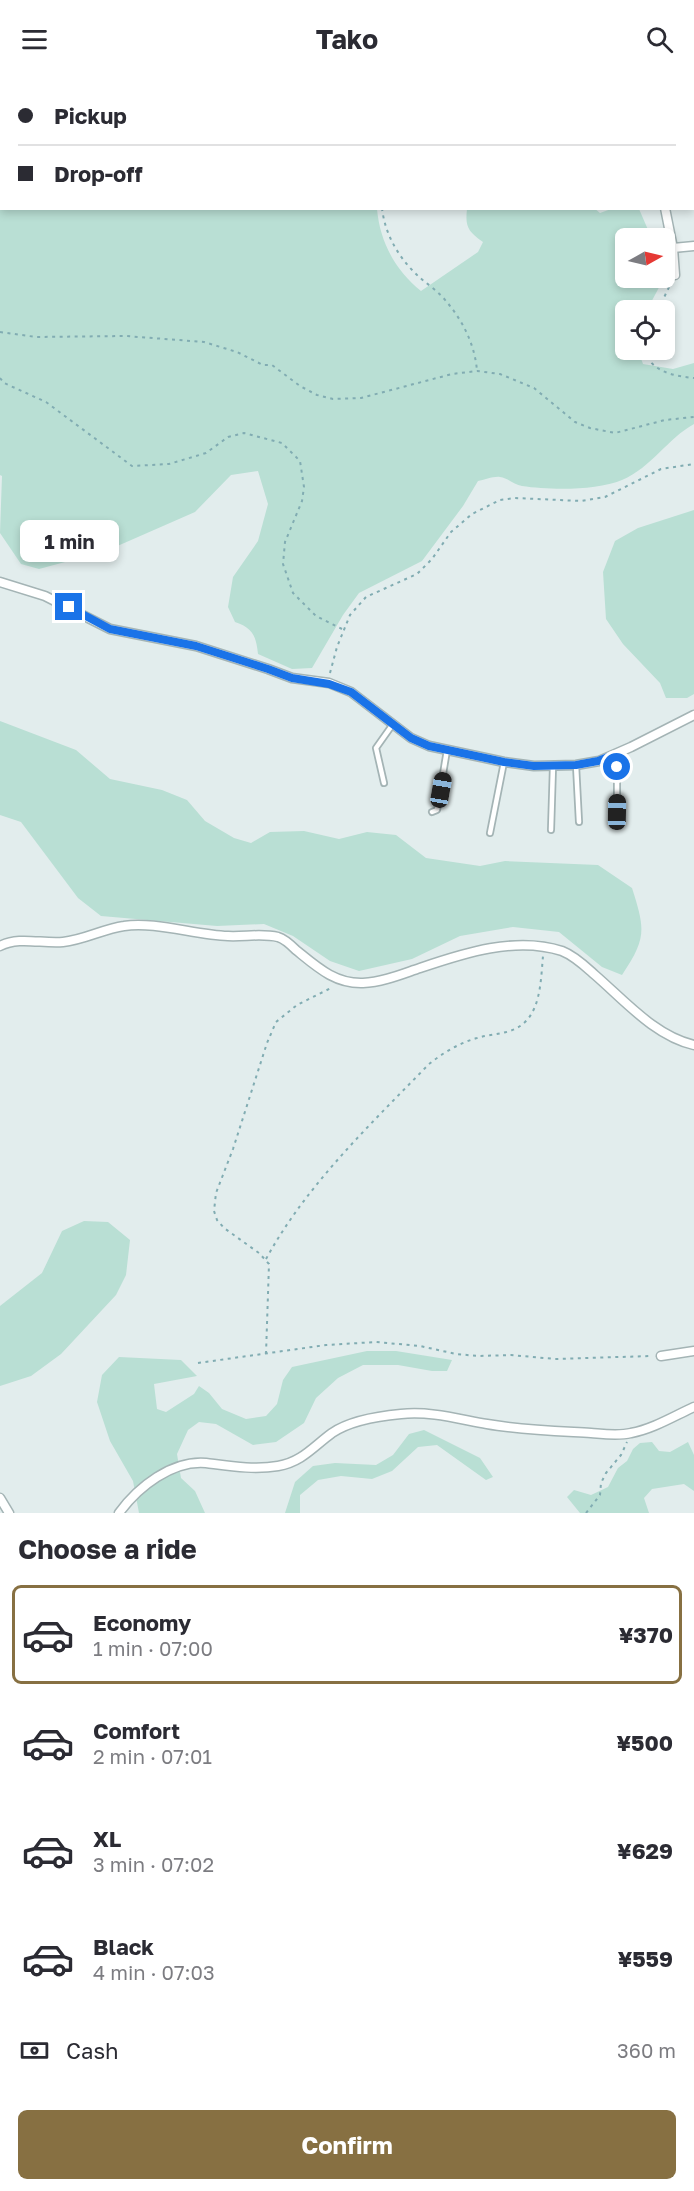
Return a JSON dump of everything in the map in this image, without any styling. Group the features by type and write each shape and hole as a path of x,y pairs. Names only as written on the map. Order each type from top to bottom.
{"street":[{"path":"666,210 670,228"},
{"path":"675,248 694,246"},
{"path":"0,582 45,596 110,629 196,646 292,678 329,684 351,692 411,738 429,746 504,762 534,766 576,765 598,761 694,715"},
{"path":"0,946 21,941 79,940 127,925 229,936 264,935 279,938 338,980 363,983 386,979 486,948 525,946 544,948 564,952 580,962 659,1030 675,1040 694,1045"},
{"path":"661,1356 694,1351"},
{"path":"119,1513 140,1489 155,1478 180,1467 204,1463 245,1468 278,1466 313,1450 332,1432 352,1424 400,1414 421,1412 486,1424 618,1435 651,1428 694,1407"},
{"path":"0,1498 9,1513"}],"lane":[{"path":"384,783 376,748 393,724"},
{"path":"432,812 437,810 447,749"},
{"path":"613,755 617,767 617,812"},
{"path":"490,832 504,762"},
{"path":"551,830 553,765"},
{"path":"576,765 579,822"}],"path":[{"path":"382,210 389,237 401,256 446,300 468,334 476,353 477,371"},
{"path":"0,332 36,337 126,336 204,342 237,352 263,365 272,365 300,386 317,395 333,399 361,398 453,374 477,371 500,374 534,388 575,422 590,428 615,433 665,420 694,417"},
{"path":"649,360 663,372 682,378 694,378"},
{"path":"0,378 4,383 46,402 132,466 169,464 206,453 228,437 244,433 282,443 300,461 304,487 302,501 285,542 283,564 292,593 316,616 344,630"},
{"path":"329,684 330,671 350,615 366,597 417,574 432,559 451,532 472,514 500,500 516,498 580,501 605,497 661,469 694,464"},
{"path":"266,1259 274,1244 321,1180 429,1064 442,1053 459,1045 479,1037 513,1031 526,1022 534,1007 541,983 544,948"},
{"path":"266,1354 269,1264 266,1259 224,1228 217,1220 214,1211 216,1193 276,1022 297,1005 336,985 338,980"},
{"path":"198,1363 326,1346 376,1342 420,1346 478,1356 511,1355 564,1359 661,1356"},
{"path":"586,1513 600,1495 601,1483 606,1473 621,1455 632,1433"}],"green space":[{"path":"0,210 377,210 381,233 390,254 396,265 421,291 478,252 483,242 469,228 467,210 596,210 600,213 608,210 639,210 647,228 615,228 615,288 659,288 652,300 615,300 615,360 642,360 643,364 673,369 694,363 694,424 684,430 651,461 622,480 586,488 559,489 522,486 500,477 478,481 463,506 422,561 359,593 343,615 312,668 292,669 258,654 256,642 250,630 235,622 228,607 233,577 258,541 268,504 258,471 231,475 195,512 106,551 39,569 21,564 0,533 2,476 0,475"},
{"path":"694,510 694,694 687,698 666,698 660,683 623,644 606,619 603,572 615,541 638,528"},
{"path":"0,721 76,750 110,779 162,790 187,800 205,821 234,838 251,843 270,832 304,831 339,839 367,832 396,835 426,858 480,866 505,861 598,865 632,888 641,924 640,942 622,975 602,967 559,932 513,927 460,936 412,959 359,971 330,961 293,936 264,924 217,926 101,916 78,898 21,822 0,815"},
{"path":"84,1221 108,1222 130,1240 126,1275 116,1295 61,1354 31,1376 0,1386 0,1306 42,1273 62,1231"},
{"path":"367,1351 396,1351 452,1360 447,1371 432,1371 398,1365 363,1365 338,1378 316,1398 304,1423 276,1442 253,1445 216,1424 199,1422 188,1430 177,1454 181,1478 195,1491 205,1513 139,1513 133,1481 110,1441 97,1402 102,1375 119,1357 181,1360 197,1376 154,1384 157,1409 166,1412 194,1394 199,1386 209,1393 222,1409 246,1419 266,1416 277,1404 283,1380 292,1367"},
{"path":"424,1430 480,1458 493,1477 486,1480 437,1445 418,1447 392,1471 372,1479 341,1476 318,1480 300,1495 300,1513 285,1513 295,1482 313,1466 335,1463 376,1465 393,1455 409,1434"},
{"path":"652,1442 659,1451 670,1452 688,1442 694,1455 694,1491 684,1484 652,1489 644,1498 649,1513 580,1513 567,1497 574,1490 591,1495 608,1487 618,1468 627,1461 633,1449 640,1443"}],"route":[{"path":"69,607 110,629 196,646 292,678 329,684 351,692 411,738 429,746 534,766 576,765 598,761 613,755 617,767"}]}
